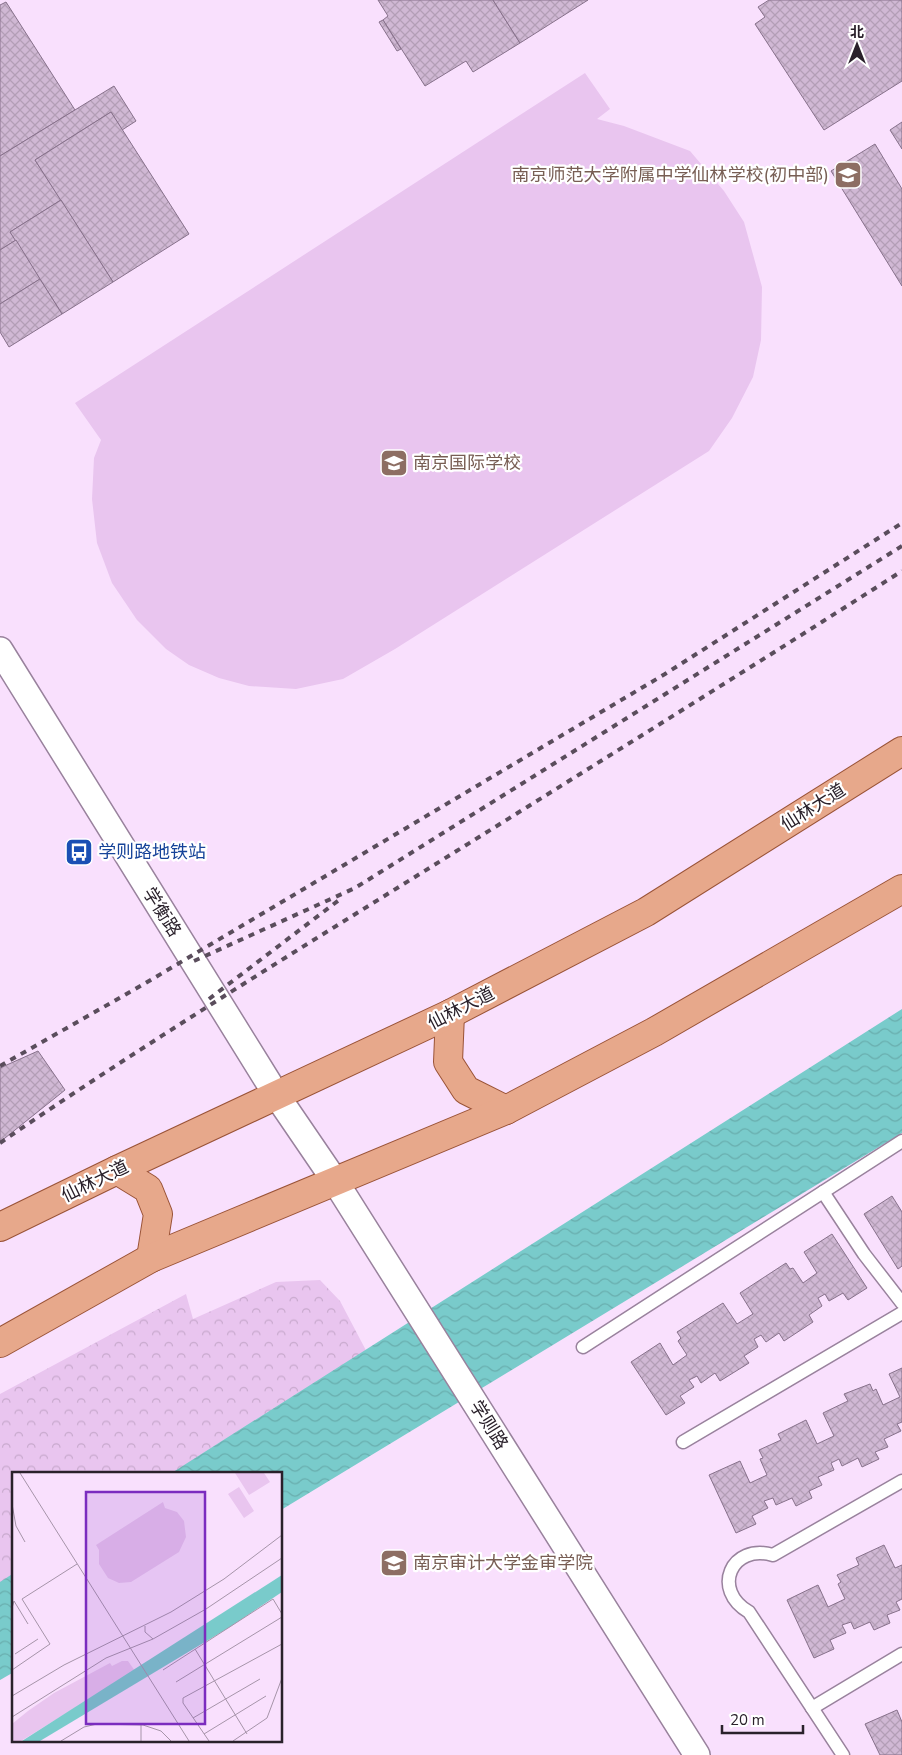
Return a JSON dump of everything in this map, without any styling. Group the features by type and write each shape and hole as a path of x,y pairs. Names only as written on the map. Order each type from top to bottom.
{"main road":[{"name":"仙林大道","path":"0,1227 450,1014 646,912 902,751"},
{"path":"0,1343 151,1258 506,1110 654,1032 902,889"},
{"path":"450,1014 448,1062 466,1090 506,1110"},
{"path":"117,1170 148,1189 155,1205 158,1214 151,1258"}],"street":[{"name":"学衡路","path":"0,650 276,1096"},
{"name":"学则路","path":"276,1096 335,1181 697,1755"}],"lane":[{"path":"583,1347 902,1141"},
{"path":"823,1192 864,1254 902,1303"},
{"path":"683,1442 902,1313"},
{"path":"843,1755 750,1612 734,1600 729,1590 729,1580 731,1571 744,1556 758,1553 773,1555 902,1481"},
{"path":"812,1708 902,1654"}],"green space":[{"path":"585,73 610,109 597,119 624,126 690,151 724,191 744,222 762,287 761,340 753,377 732,418 709,451 395,649 343,679 296,689 249,686 219,678 189,665 166,649 137,620 112,583 97,543 92,499 94,458 101,440 75,403"},
{"path":"320,1280 340,1301 370,1358 177,1472 12,1472 12,1575 0,1583 0,1394 186,1294 193,1319 276,1282"}],"water":[{"path":"902,1009 902,1133 282,1509 282,1472 173,1472"},
{"path":"12,1574 12,1673 0,1680 0,1582"}],"building":[{"path":"378,0 493,0 520,43 473,72 466,61 425,86 383,20 388,16"},
{"path":"493,0 588,0 520,43"},
{"path":"769,0 902,0 902,81 824,130 755,24 765,17 758,7"},
{"path":"6,2 75,110 0,156 0,5"},
{"path":"383,20 401,49 397,51 379,22"},
{"path":"114,86 136,121 122,130 111,112 35,160 61,200 10,232 16,240 0,250 0,156"},
{"path":"111,112 189,234 113,282 35,160"},
{"path":"902,122 902,149 890,130"},
{"path":"875,144 902,189 902,286 831,171"},
{"path":"61,200 113,282 62,314 10,232"},
{"path":"16,240 40,279 0,304 0,250"},
{"path":"40,279 62,314 9,347 0,332 0,304"},
{"path":"38,1051 65,1090 0,1142 0,1068"},
{"path":"892,1196 902,1212 902,1266 898,1269 864,1214"},
{"path":"832,1234 867,1288 848,1300 843,1293 829,1301 825,1294 818,1298 822,1306 809,1315 813,1322 784,1341 779,1333 766,1342 761,1335 754,1339 758,1347 744,1356 749,1363 720,1381 715,1373 701,1383 697,1376 689,1380 694,1387 680,1396 685,1403 666,1415 631,1362 660,1343 673,1365 687,1355 678,1341 681,1338 677,1332 723,1303 737,1324 753,1314 740,1293 786,1263 790,1269 793,1268 803,1283 817,1273 804,1252"},
{"path":"902,1368 902,1422 897,1424 901,1431 884,1439 888,1447 875,1452 879,1459 862,1467 858,1458 842,1466 839,1459 831,1463 834,1470 818,1477 822,1485 809,1491 812,1498 796,1506 792,1498 776,1505 773,1498 764,1501 768,1508 752,1516 756,1524 736,1533 709,1475 740,1461 750,1483 767,1475 760,1459 763,1458 759,1450 781,1440 778,1434 806,1420 817,1444 834,1436 823,1413 848,1401 844,1394 870,1384 873,1391 876,1389 883,1405 900,1397 889,1374"},
{"path":"884,1545 895,1568 902,1565 902,1599 896,1602 900,1610 887,1615 890,1623 874,1630 870,1622 854,1629 851,1622 842,1625 846,1633 830,1640 834,1649 814,1658 787,1600 818,1585 828,1607 845,1599 838,1584 841,1582 837,1575 859,1565 856,1558"},
{"path":"897,1710 902,1722 902,1755 880,1755 865,1724"}],"railway":[{"path":"0,1066 144,984 665,674 902,523"},
{"path":"194,961 355,888 902,546"},
{"path":"0,1143 200,1012 902,571"},
{"path":"209,999 339,900"}],"place":[{"name":"南京师范大学附属中学仙林学校(初中部)","path":"848,175"},
{"name":"南京国际学校","path":"394,463"},
{"name":"学则路地铁站","path":"79,852"},
{"name":"南京审计大学金审学院","path":"394,1563"}]}
